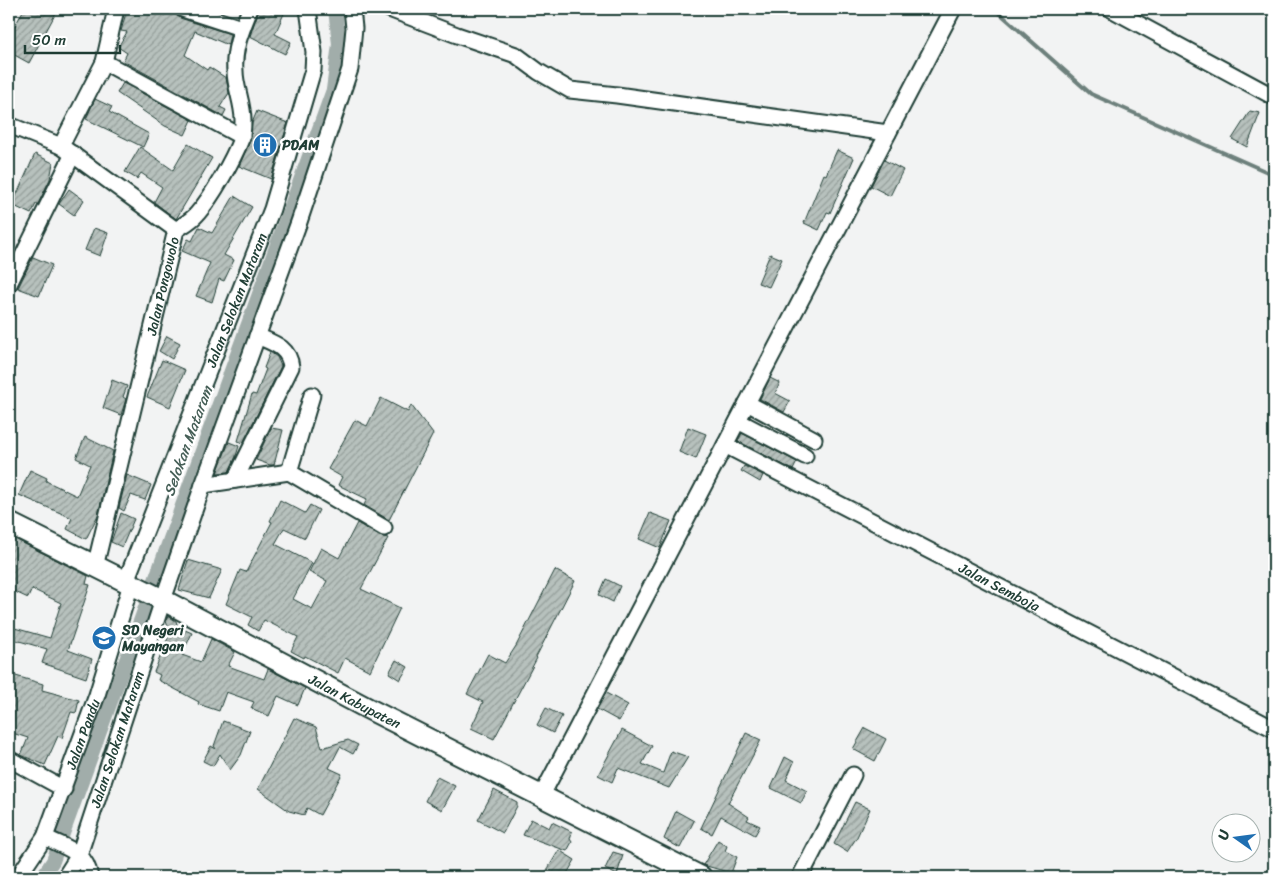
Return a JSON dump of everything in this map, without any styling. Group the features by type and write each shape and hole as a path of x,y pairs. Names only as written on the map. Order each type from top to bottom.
{"main road":[{"name":"Jalan Kabupaten","path":"9,523 130,583 359,703 700,877"}],"street":[{"path":"9,284 104,62 116,9"},
{"path":"182,9 241,28"},
{"path":"176,230 197,215 207,201 226,170 242,137 243,120 234,72 235,55 241,28 250,9"},
{"name":"Jalan Selokan Mataram","path":"130,583 272,209 313,70 314,52 308,9"},
{"name":"Jalan Selokan Mataram","path":"65,877 161,599 299,222 350,69 354,28 352,9"},
{"path":"389,9 516,55 539,72 570,90 888,133"},
{"path":"542,795 953,9"},
{"path":"1111,9 1274,96"},
{"path":"104,62 242,137"},
{"name":"Jalan Pongowolo","path":"9,125 67,150 176,230 95,567"},
{"path":"235,480 291,367 282,347 257,336"},
{"path":"289,472 312,395"},
{"path":"747,403 814,439"},
{"path":"738,421 805,456"},
{"name":"Jalan Semboja","path":"725,445 1274,729"},
{"path":"203,485 289,472 384,528"},
{"name":"Jalan Pandu","path":"18,877 48,838 97,695 130,583"},
{"path":"9,759 64,789"},
{"path":"800,877 853,774"},
{"path":"48,838 75,852 88,866 90,877"}],"building":[{"path":"24,9 58,9 29,63 9,52 9,37"},
{"path":"127,9 174,9 176,15 180,18 230,34 228,45 195,31 185,55 207,70 209,67 226,78 229,93 220,107 226,110 223,116 123,61 127,53 118,47 127,32 121,31"},
{"path":"259,9 286,9 275,34 291,42 285,54 250,36"},
{"path":"123,83 192,120 185,135 165,126 117,93"},
{"path":"95,99 112,107 109,112 149,134 143,147 86,119"},
{"name":"PDAM","path":"257,111 288,123 271,179 239,166 250,141 252,123"},
{"path":"1250,111 1260,113 1247,147 1232,139"},
{"path":"188,144 212,158 176,219 154,202 162,187 141,173 137,179 125,172 140,147 173,170"},
{"path":"837,150 854,158 830,213 827,212 819,230 804,223 824,174 826,175"},
{"path":"35,154 53,163 50,179 31,214 12,205"},
{"path":"884,160 903,170 890,196 871,186"},
{"path":"69,189 84,200 74,215 59,204"},
{"path":"234,196 252,207 224,255 234,260 224,281 219,279 212,302 196,296 210,263 182,251 188,239 192,241 199,227 212,233"},
{"path":"94,228 108,233 100,256 85,250"},
{"path":"770,254 782,259 769,287 758,283"},
{"path":"33,257 52,265 39,296 18,288"},
{"path":"167,336 180,343 172,359 159,351"},
{"path":"270,352 277,357 281,366 243,443 238,441 252,394 256,395"},
{"path":"162,360 185,370 170,407 147,397"},
{"path":"770,378 780,383 775,393 790,401 784,412 760,399"},
{"path":"112,380 127,386 123,397 126,399 121,415 103,408"},
{"path":"381,398 408,412 411,405 433,434 389,520 364,505 367,499 338,485 342,477 328,469 355,420 367,426"},
{"path":"688,427 706,434 696,459 679,452"},
{"path":"271,428 283,430 274,465 256,460"},
{"path":"742,433 797,462 793,470 738,441"},
{"path":"85,437 113,451 98,515 86,539 67,529 72,518 19,495 30,470 47,478 46,481 77,496 90,465 76,458"},
{"path":"229,442 239,446 236,456 229,472 217,473"},
{"path":"744,466 763,475 760,482 741,471"},
{"path":"127,475 151,485 145,500 131,495 124,511 119,508"},
{"path":"280,500 305,513 310,505 319,510 305,538 284,528 275,544 312,563 293,599 312,609 327,581 309,572 321,548 339,558 357,523 379,536 388,538 361,589 400,608 370,671 345,658 338,673 305,656 304,658 291,651 298,637 264,620 258,631 248,625 252,617 226,604 240,570 246,572 272,522 270,521"},
{"path":"121,513 134,519 122,547 111,542"},
{"path":"650,513 671,521 660,548 639,539"},
{"path":"9,536 88,576 86,584 90,585 68,650 92,659 86,678 42,663 47,649 9,638 11,627 50,638 61,603 32,589 28,598 9,589"},
{"path":"188,560 222,570 209,598 179,590"},
{"path":"555,570 575,581 494,739 471,728 483,702 467,694 488,654 505,663 516,646"},
{"path":"606,579 620,586 613,602 599,595"},
{"path":"168,616 176,621 178,627 192,633 182,655 201,662 211,639 235,652 228,666 264,679 268,669 305,688 298,705 278,696 269,716 251,708 254,702 226,692 219,711 198,704 199,702 158,680 160,675 154,672 170,633 166,621"},
{"path":"396,660 408,667 400,680 389,673"},
{"path":"9,674 43,684 42,690 79,700 76,713 71,712 62,738 58,736 45,765 21,755 28,738 9,732"},
{"path":"606,693 628,705 619,721 597,709"},
{"path":"546,708 562,716 553,733 537,725"},
{"path":"294,718 316,727 322,748 348,740 358,745 353,754 340,747 329,768 342,774 320,815 307,808 304,815 289,811 258,789"},
{"path":"223,721 250,731 241,755 230,770 220,754 213,766 203,761 211,746 216,749 214,746"},
{"path":"865,728 886,739 875,761 853,749"},
{"path":"622,730 652,746 642,764 663,773 671,751 688,757 669,788 618,768 612,782 598,775"},
{"path":"746,733 761,740 728,803 749,817 747,820 760,826 755,835 721,816 712,834 701,828"},
{"path":"785,757 794,762 786,780 807,791 801,803 771,788"},
{"path":"437,777 455,786 442,810 425,801"},
{"path":"494,790 517,802 517,806 503,833 478,820"},
{"path":"855,802 870,809 857,837 847,852 834,844"},
{"path":"676,811 694,821 680,848 664,839"},
{"path":"531,819 549,828 552,822 572,832 570,839 572,842 567,851 523,835"},
{"path":"718,840 727,846 725,851 737,857 731,873 703,865"},
{"path":"559,850 575,860 565,877 543,877"},
{"path":"613,852 623,855 617,875 605,869"}],"waterway":[{"name":"Selokan Mataram","path":"42,877 53,861 333,90 339,44 335,9"},
{"path":"995,9 1091,94 1274,175"}],"place":[{"name":"PDAM","path":"265,145"},
{"name":"SD Negeri Mayangan","path":"104,638"}]}
